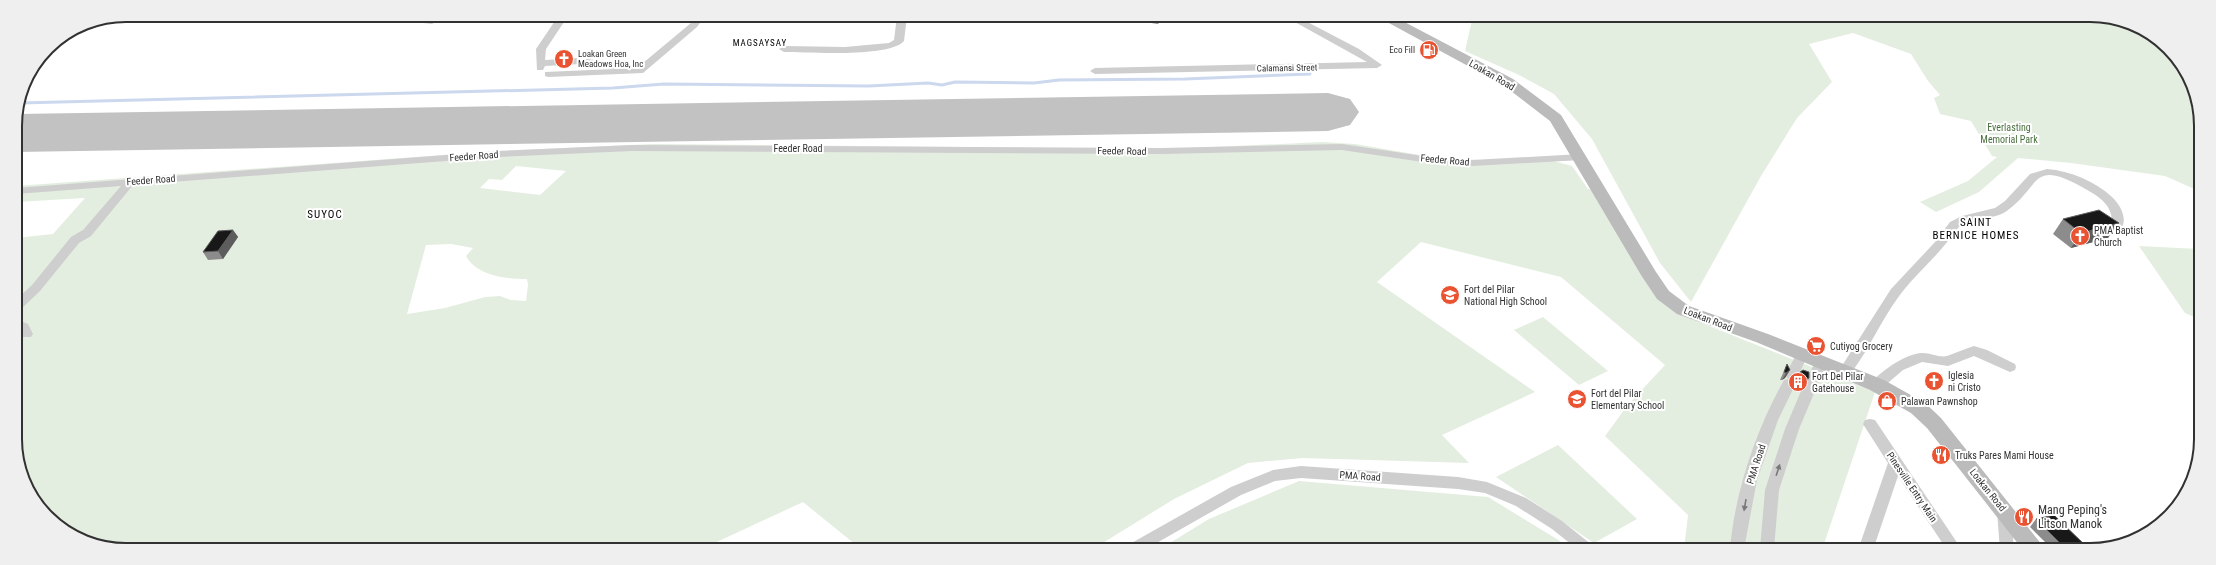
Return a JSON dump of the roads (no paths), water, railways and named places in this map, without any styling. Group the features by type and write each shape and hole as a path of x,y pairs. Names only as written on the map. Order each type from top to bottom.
{"main road":[{"name":"Loakan Road","path":"1394,22 1472,62 1536,101 1556,118 1581,157 1650,275 1663,295 1670,302 1683,310 1821,362 1877,385 1912,404 1923,413 2004,509 2031,543"}],"street":[{"path":"559,22 541,49 541,65 593,62 640,71"},
{"path":"548,74 640,71 696,22"},
{"path":"784,49 875,49 892,46 899,41 901,22"},
{"name":"Calamansi Street","path":"1094,71 1377,65 1356,51 1300,22"},
{"name":"Feeder Road","path":"22,190 498,154 632,148 1162,151 1342,147 1436,161 1472,163 1581,157"},
{"path":"1844,372 1866,340 1879,316 1906,279 1940,244 1952,226 1969,217 1989,214 2004,208 2035,175 2045,173 2063,175 2083,182 2103,195 2115,205 2119,215 2118,226 2110,231"},
{"path":"22,301 36,288 75,240 87,232 131,181"},
{"path":"22,326 24,326 27,334"},
{"path":"1877,385 1898,367 1921,357 1948,361 1961,354 1974,351 1982,352 2010,367"},
{"name":"PMA Road","path":"1738,543 1750,480 1776,411 1802,355"},
{"path":"1768,543 1772,490 1796,419 1821,362"},
{"path":"1776,411 1796,419"},
{"name":"Pinesville Entry Main","path":"1870,424 1950,543"},
{"path":"1867,543 1896,461"},
{"name":"PMA Road","path":"1144,543 1236,491 1272,476 1301,472 1458,483 1488,488 1527,506 1557,525 1580,543"},
{"path":"2004,509 2006,543"}],"waterway":[{"path":"25,103 613,88 664,84 869,86 928,83 942,85 955,82 1034,83 1059,80 1185,79 1310,74"}],"place":[{"name":"Eco Fill","path":"1429,50"},
{"name":"Loakan Green Meadows Hoa, Inc","path":"564,59"},
{"name":"PMA Baptist Church","path":"2080,236"},
{"name":"Fort del Pilar National High School","path":"1450,295"},
{"name":"Cutiyog Grocery","path":"1816,346"},
{"name":"Iglesia ni Cristo","path":"1934,381"},
{"name":"Fort Del Pilar Gatehouse","path":"1798,382"},
{"name":"Fort del Pilar Elementary School","path":"1577,399"},
{"name":"Palawan Pawnshop","path":"1887,401"},
{"name":"Truks Pares Mami House","path":"1941,455"},
{"name":"Mang Peping's Litson Manok","path":"2024,517"}],"district":[{"name":"MAGSAYSAY","path":"760,43"},
{"name":"SUYOC","path":"325,214"},
{"name":"SAINT BERNICE HOMES","path":"1976,228"}],"park label":[{"name":"Everlasting Memorial Park","path":"2009,132"}]}
